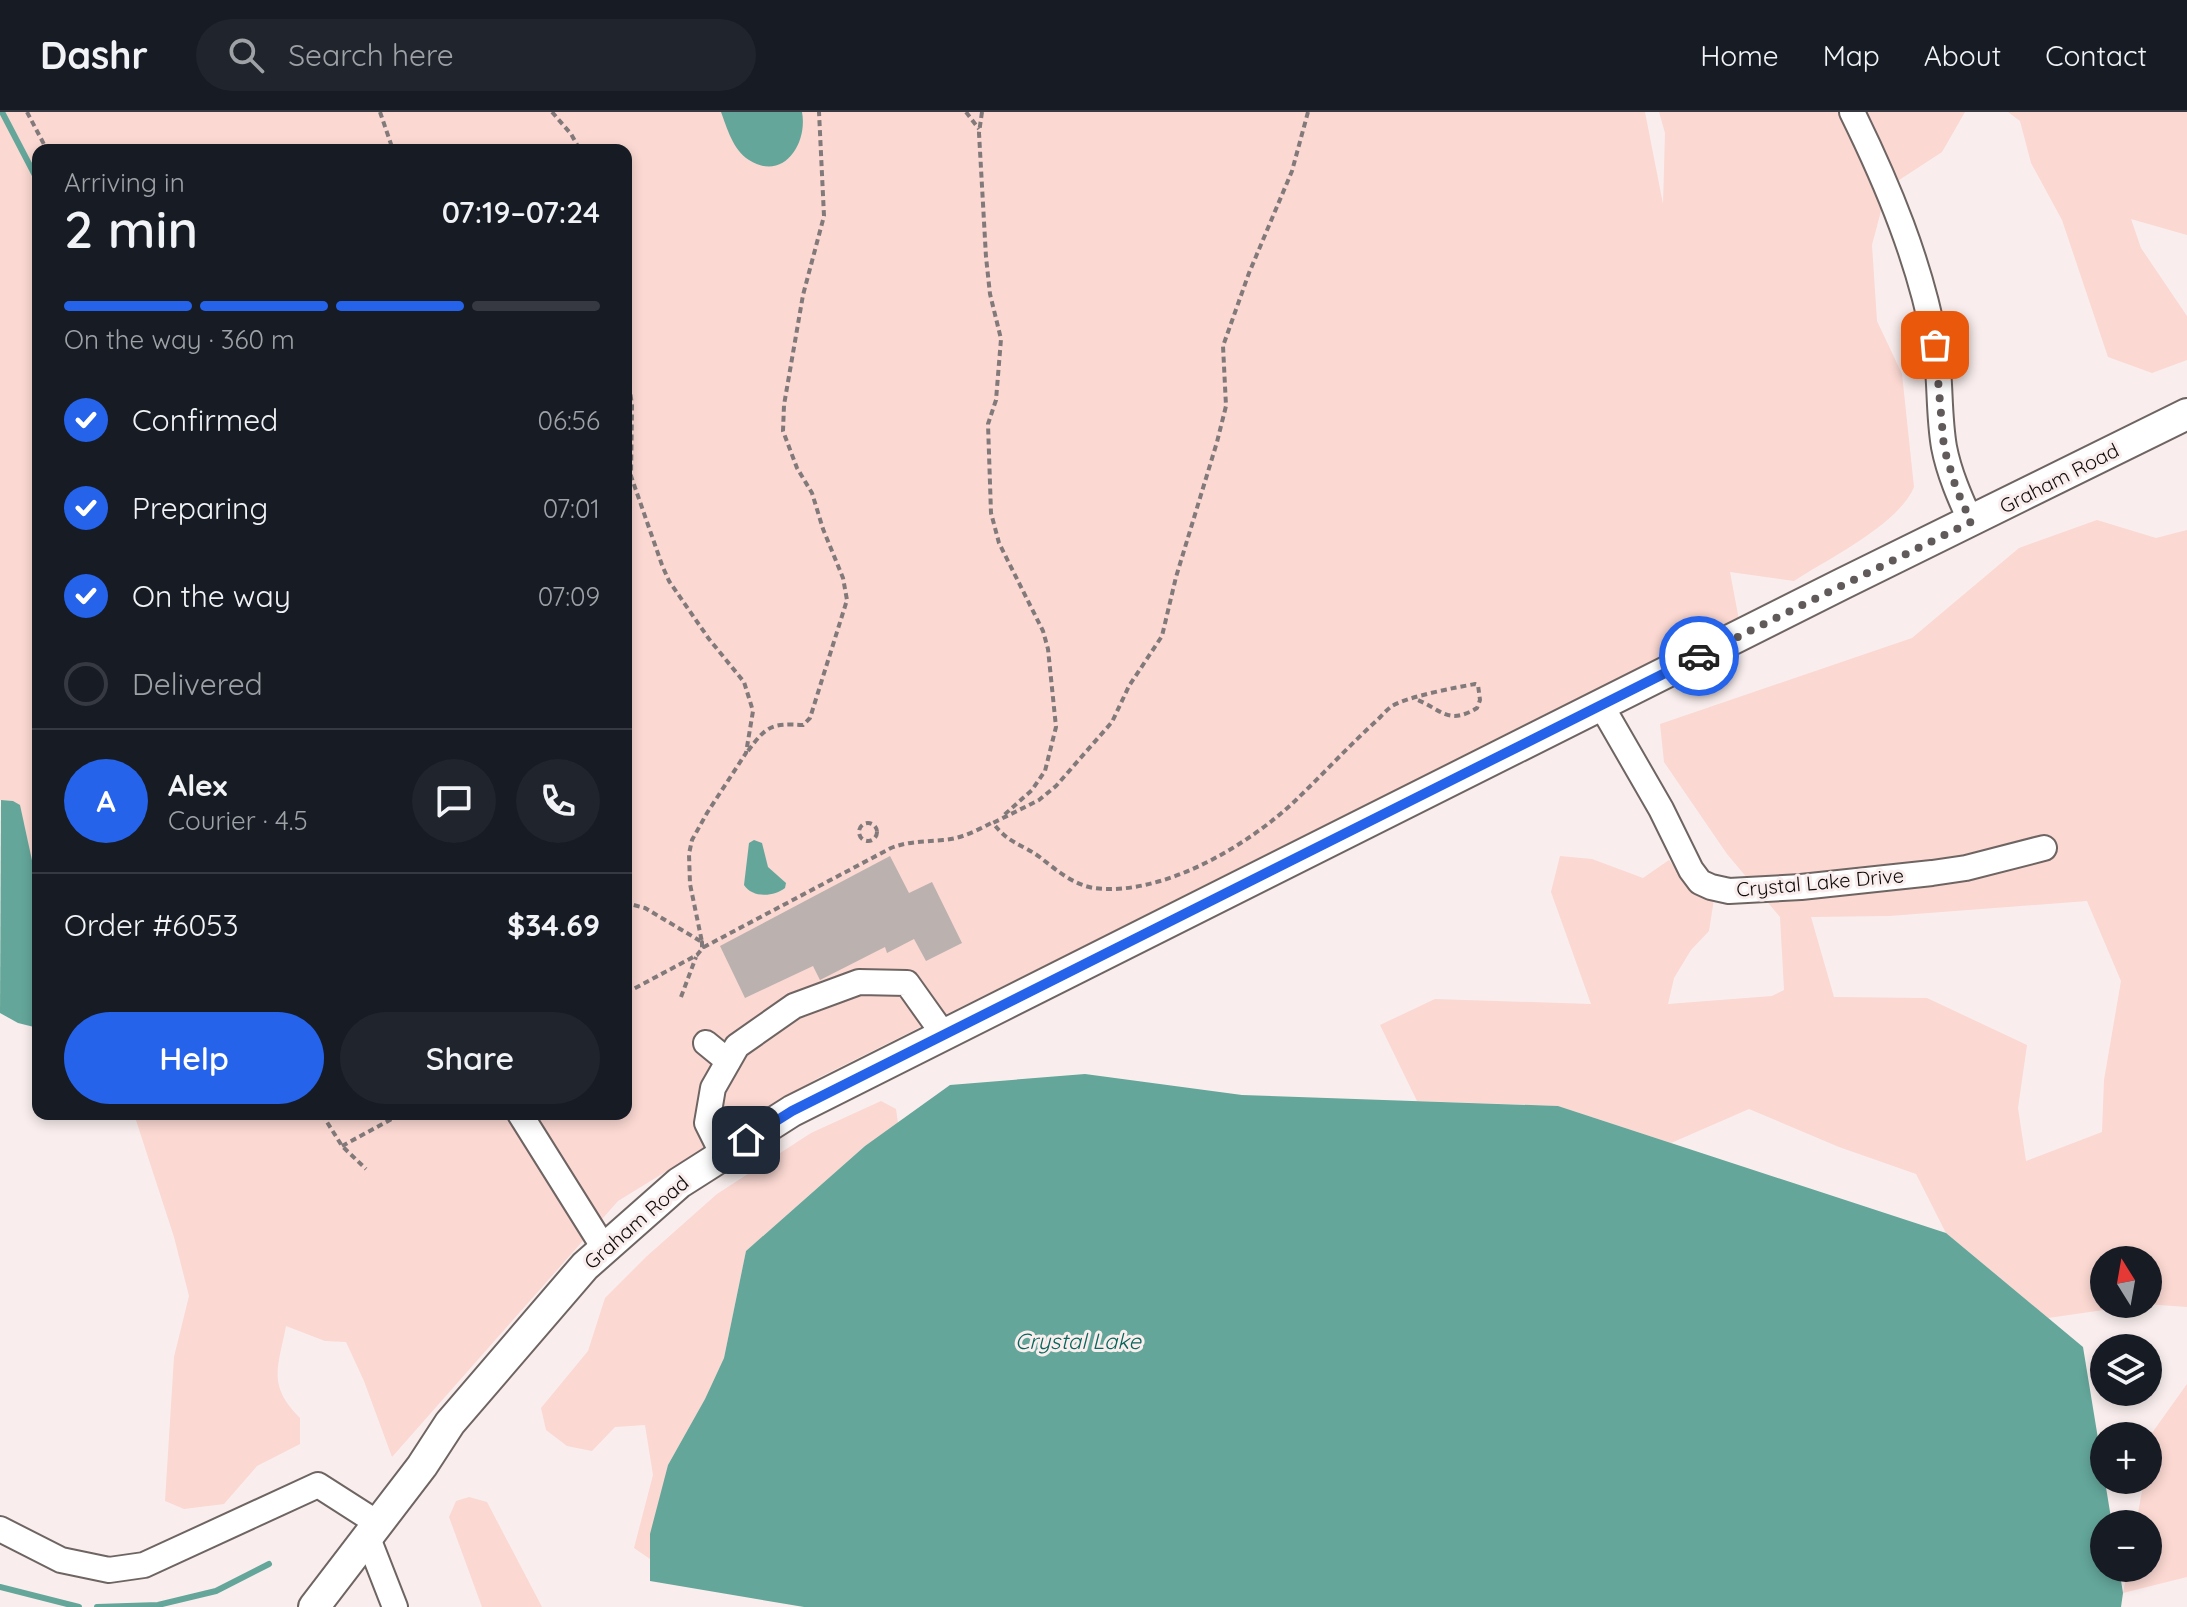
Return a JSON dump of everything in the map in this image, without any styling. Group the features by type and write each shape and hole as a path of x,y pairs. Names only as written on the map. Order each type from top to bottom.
{"main road":[{"name":"Graham Road","path":"314,1607 422,1466 450,1423 556,1298 604,1248 679,1183 792,1111 2187,414"}],"street":[{"path":"1852,112 1872,151 1917,269 1935,345 1944,448 1956,488 1971,522"},
{"name":"Crystal Lake Drive","path":"1601,705 1661,809 1691,870 1700,882 1711,887 1729,891 1801,887 1932,873 1966,868 2044,848"},
{"path":"723,1155 707,1123 713,1088 737,1046 794,1006 859,982 907,983 944,1035"},
{"path":"706,1043 728,1061"},
{"path":"524,1120 604,1248"},
{"path":"0,1529 61,1560 109,1570 144,1565 318,1485 373,1531 395,1607"}],"path":[{"path":"27,112 44,144"},
{"path":"380,112 391,144"},
{"path":"552,112 577,144"},
{"path":"681,997 702,949 690,884 692,840 746,753 770,727 777,724 803,725 810,718 847,600 843,578 817,506 783,431 784,405 803,295 824,216 819,112"},
{"path":"966,112 979,129"},
{"path":"982,112 979,129 986,257 990,294 1001,339 996,400 988,424 991,513 999,543 1043,631 1048,649 1056,727 1045,771 1032,790 993,823"},
{"path":"632,905 645,908 702,942 704,947 890,848 908,842 946,840 969,834 1039,800 1056,786 1112,722 1129,686 1162,636 1226,406 1223,346 1249,273 1290,179 1308,112"},
{"path":"632,476 669,581 744,682 753,711 746,753"},
{"path":"993,823 1004,837 1035,853 1065,876 1093,888 1133,886 1165,880 1253,837 1394,705 1415,699 1475,684 1480,692 1477,708 1454,717 1415,699"},
{"path":"864,824 873,824 877,835 873,840 865,840 859,834 860,828 864,824"},
{"path":"632,990 697,955"},
{"path":"326,1120 342,1146 366,1169"},
{"path":"342,1146 390,1120"}],"shaded area":[{"path":"0,112 1645,112 1663,204 1665,133 1659,112 1965,112 1942,152 1887,188 1872,245 1877,321 1902,374 1914,487 1906,501 1878,527 1794,581 1730,572 1739,620 818,1078 618,1201 392,1457 346,1342 325,1341 286,1326 278,1365 279,1385 283,1396 300,1418 300,1444 257,1466 224,1504 184,1509 165,1501 174,1357 189,1296 174,1237 136,1120 632,1120 632,144 32,144 32,862 24,827 13,801 0,800"},
{"path":"2008,112 2187,112 2187,235 2131,219 2141,248 2187,316 2187,360 2152,373 2108,357 2062,220 2031,163 2020,121"},
{"path":"2097,520 2156,538 2187,530 2187,1307 2162,1305 2162,1246 2090,1246 2090,1312 2048,1318 1946,1233 1916,1174 1839,1147 1749,1109 1671,1143 1558,1106 1417,1101 1380,1025 1435,999 1591,1004 1551,892 1560,856 1592,859 1643,878 1669,860 1684,880 1714,899 1709,931 1691,950 1674,978 1668,1004 1772,996 1784,990 1780,917 1727,854 1664,762 1660,724 1912,638 2019,548","holes":["2087,901 2121,981 2104,1080 2102,1132 2026,1161 2018,1108 2027,1045 1927,998 1834,997 1811,917 1889,916"]},
{"path":"881,1101 896,1109 898,1123 865,1146 746,1251 724,1358 668,1465 650,1559 634,1548 653,1475 645,1425 615,1427 592,1451 567,1446 546,1430 541,1408 588,1351 605,1298 647,1256 717,1194 811,1133"},
{"path":"2187,1384 2187,1577 2123,1593 2125,1582 2162,1582 2162,1510 2139,1510 2141,1494 2162,1494 2160,1422"},
{"path":"469,1497 487,1502 542,1607 482,1607 449,1517 456,1501"}],"water":[{"path":"721,112 802,112 803,124 797,147 782,163 761,166 739,151"},
{"path":"1,800 20,805 32,860 32,1026 0,1013"},
{"path":"754,840 762,843 768,867 786,883 780,891 758,894 744,885 749,843"},
{"name":"Crystal Lake","path":"1085,1074 1242,1095 1558,1106 1946,1233 2083,1347 2090,1406 2093,1406 2095,1422 2090,1422 2090,1494 2107,1494 2110,1510 2090,1510 2090,1582 2121,1582 2121,1607 804,1607 650,1581 650,1534 668,1465 724,1358 746,1251 865,1146 950,1085"}],"building":[{"path":"890,856 909,893 932,882 962,943 926,961 914,939 887,953 885,947 820,980 813,966 745,998 720,946"}],"waterway":[{"path":"2,112 32,170"},
{"path":"97,1607 158,1605 216,1591 269,1564"},
{"path":"0,1587 79,1607"}],"way so far":[{"path":"1699,656 1971,522 1956,488 1944,448 1935,345"}],"route":[{"path":"746,1140 792,1111 1699,656"}]}
